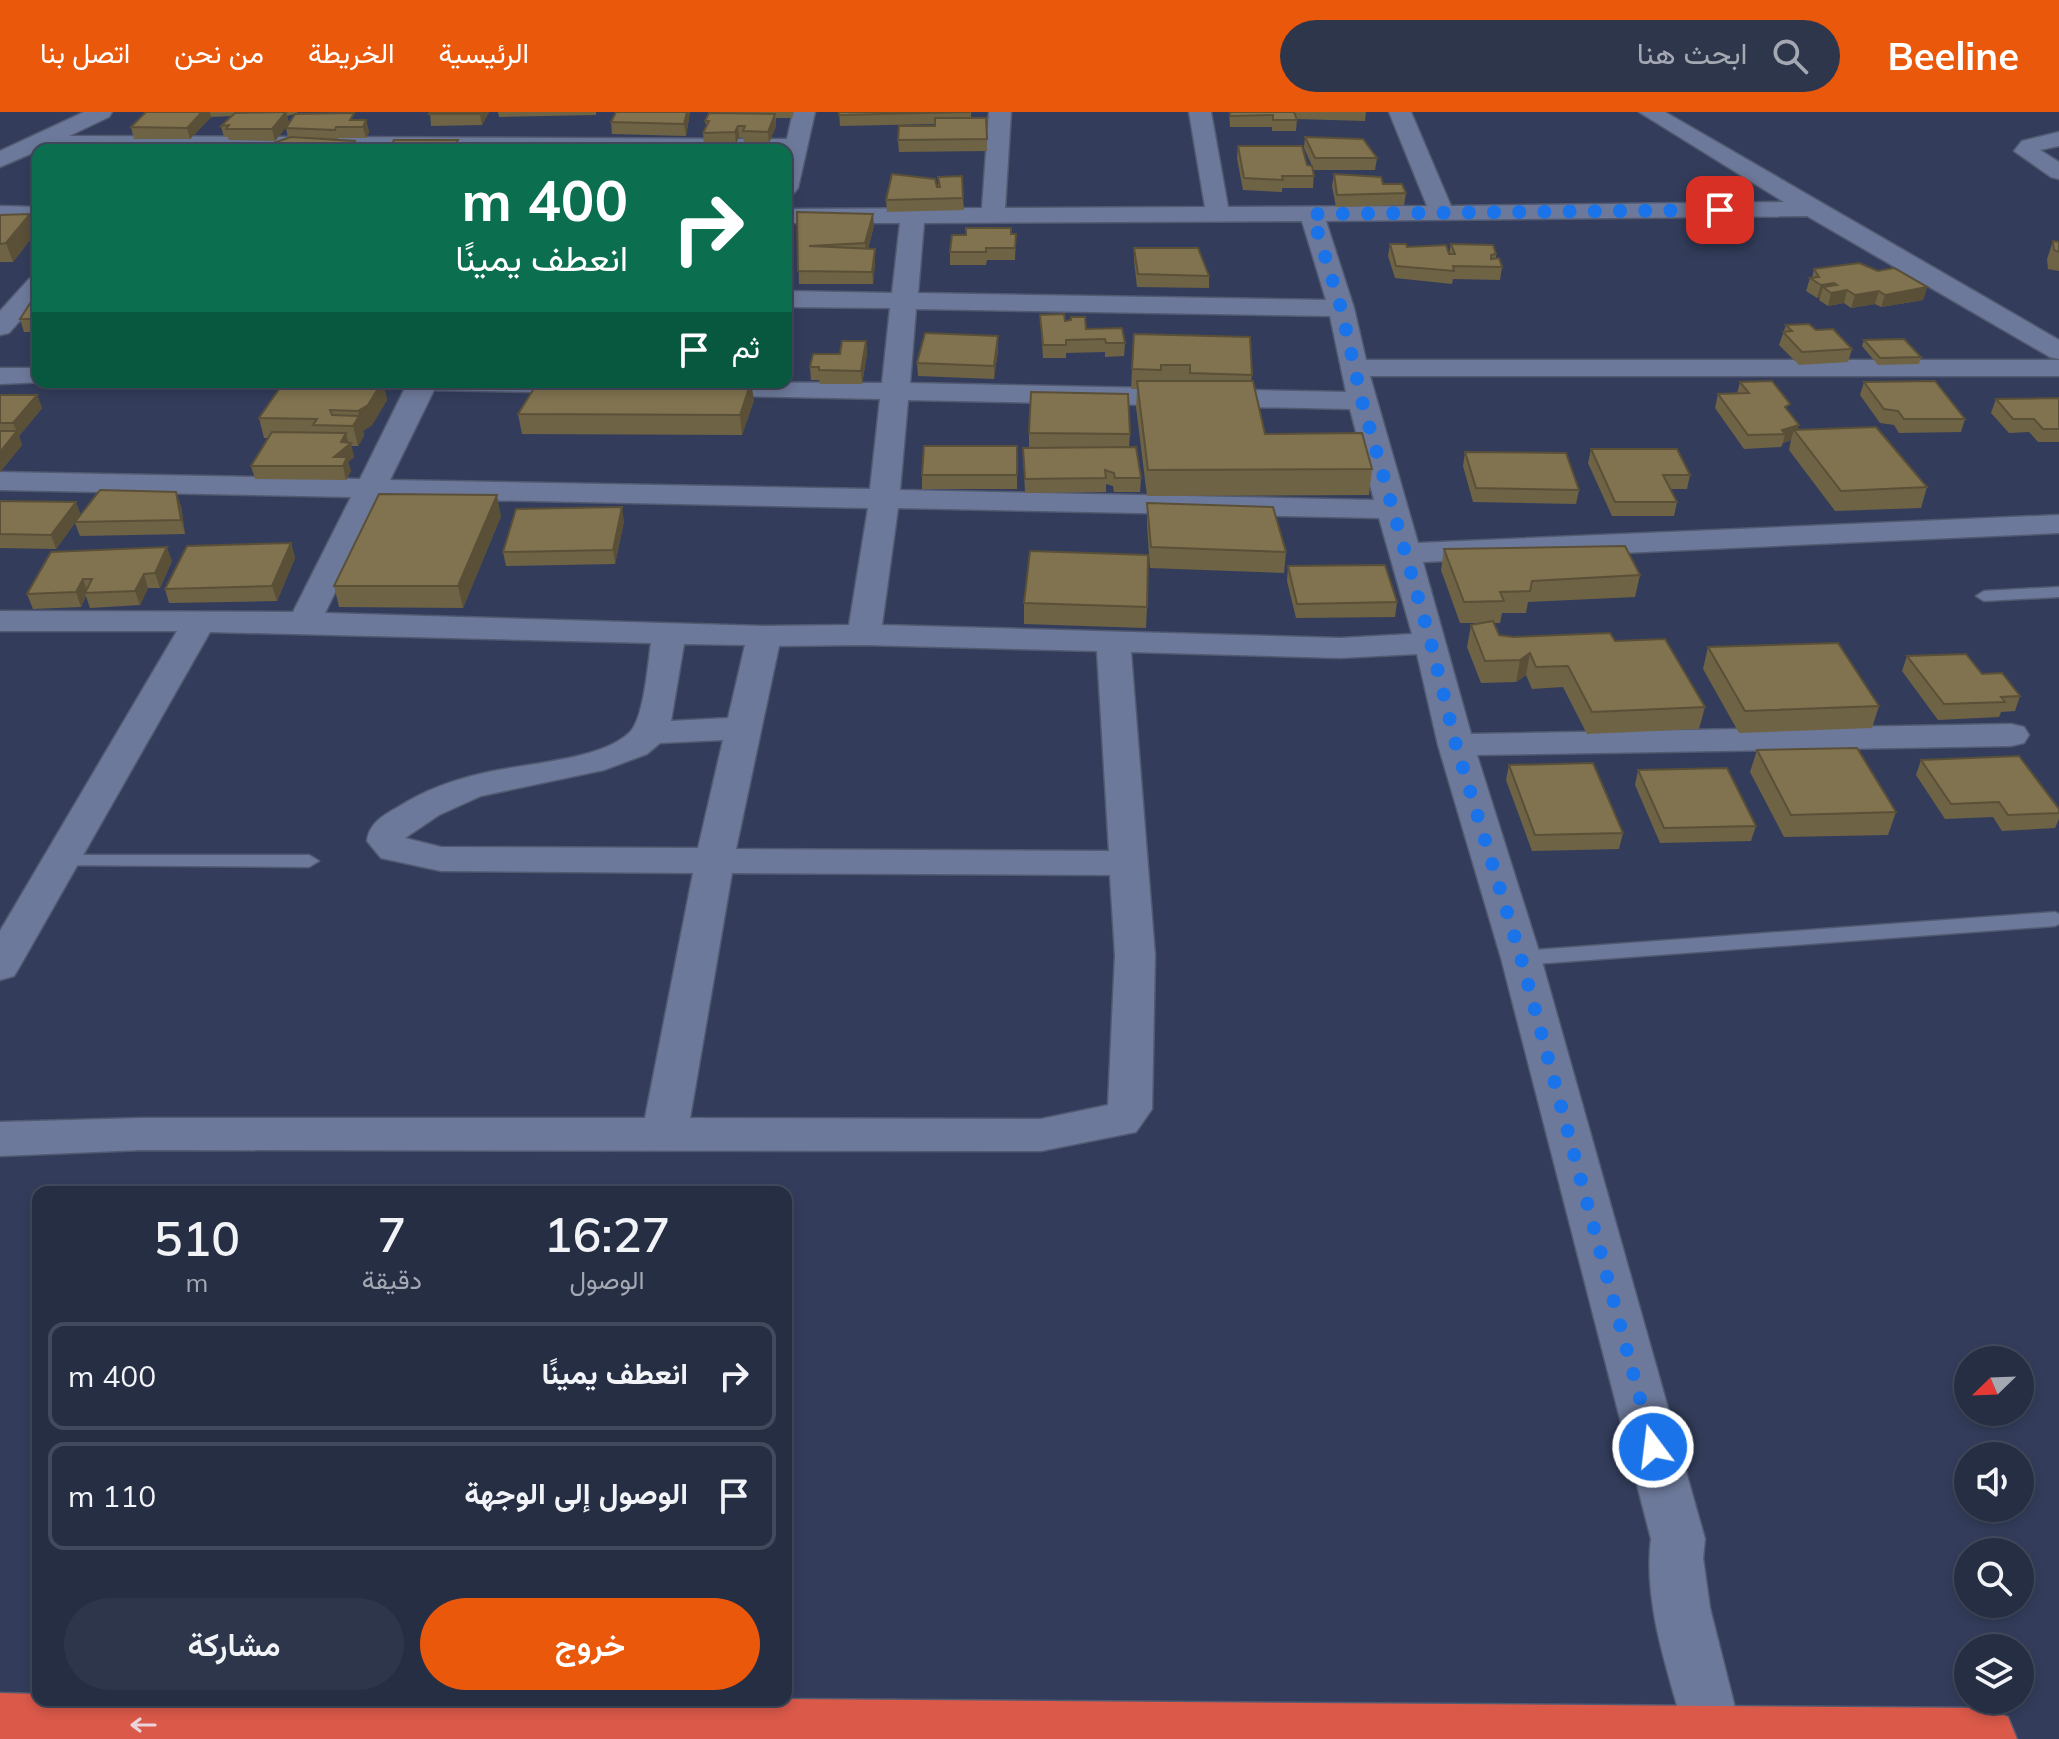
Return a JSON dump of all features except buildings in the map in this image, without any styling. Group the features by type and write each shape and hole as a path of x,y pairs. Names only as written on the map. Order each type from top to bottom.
{"highway":[{"path":"0,1724 1985,1739"}],"street":[{"path":"34,144 101,112"},
{"path":"792,165 804,112"},
{"path":"993,214 1000,112"},
{"path":"1200,112 1218,215"},
{"path":"1400,112 1442,213"},
{"path":"1650,112 2059,351"},
{"path":"387,144 401,123"},
{"path":"594,144 604,123"},
{"path":"2059,139 2030,146 2025,151 2059,172"},
{"path":"38,142 177,144"},
{"path":"0,160 32,145"},
{"path":"792,146 797,146"},
{"path":"792,216 1812,209"},
{"path":"0,213 32,214"},
{"path":"864,635 884,499 913,214"},
{"path":"1312,214 1341,308 1362,401 1431,643 1456,745 1521,958 1678,1539 1674,1555 1690,1642 1715,1737"},
{"path":"0,285 32,285"},
{"path":"0,327 32,292"},
{"path":"792,299 1341,308"},
{"path":"1355,368 2059,368"},
{"path":"0,376 32,376"},
{"path":"304,622 420,388"},
{"path":"784,388 1362,401"},
{"path":"0,481 1392,509"},
{"path":"1405,553 2059,524"},
{"path":"0,621 304,622 764,636 864,635 1340,648 1431,643"},
{"path":"0,966 200,621"},
{"path":"669,633 650,733 633,748 600,759 468,788 409,815 387,832 386,841 395,850 441,859 714,863 1129,863"},
{"path":"665,1133 714,863 764,636"},
{"path":"0,1139 158,1134 1041,1135 1120,1121 1130,1109 1135,971 1113,641"},
{"path":"650,733 742,728"},
{"path":"1456,745 2011,735"}],"lane":[{"path":"1984,596 2059,592"},
{"path":"60,861 309,861"},
{"path":"1521,958 2055,919"}],"route":[{"path":"1653,1447 1521,958 1456,745 1431,643 1362,401 1341,308 1312,214 1720,210"}]}
